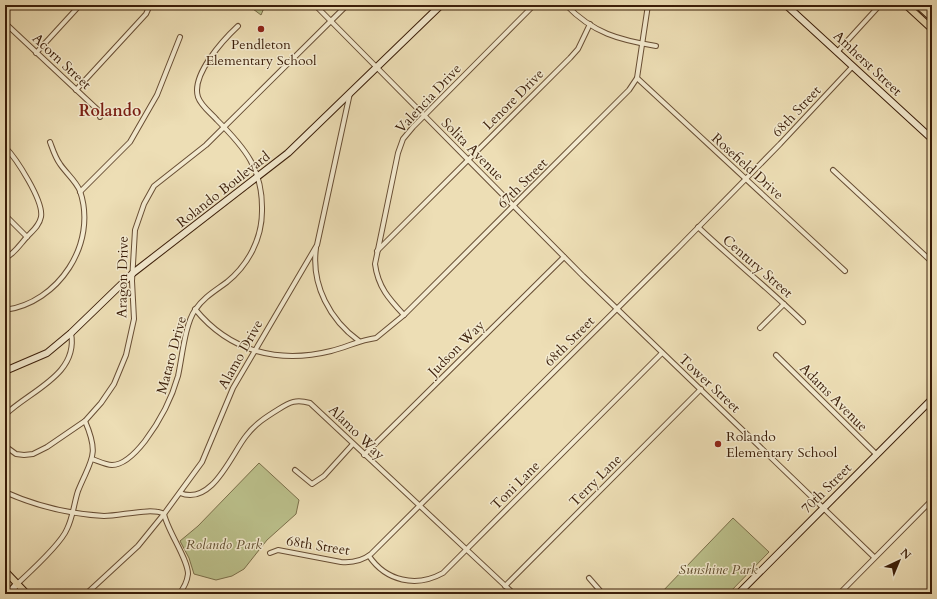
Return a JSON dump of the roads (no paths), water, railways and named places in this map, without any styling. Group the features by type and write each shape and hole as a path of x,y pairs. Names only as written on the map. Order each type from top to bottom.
{"main road":[{"path":"906,5 932,29"},
{"path":"918,5 932,18"},
{"path":"5,571 27,594"},
{"path":"5,586 10,593"}],"street":[{"path":"36,53 80,5"},
{"path":"76,90 146,14 150,5"},
{"name":"Solita Avenue","path":"315,5 616,309"},
{"name":"Aragon Drive","path":"5,446 16,454 33,454 47,447 85,421 101,403 114,384 126,355 134,319 133,252 135,230 144,204 154,186 206,145 347,5"},
{"name":"Rolando Boulevard","path":"5,371 46,353 70,333 133,273 288,153 350,92 377,69 441,5"},
{"name":"Valencia Drive","path":"404,315 386,296 377,278 375,264 398,153 403,139 424,115 534,5"},
{"path":"566,5 590,24 616,38 656,46"},
{"name":"67th Street","path":"196,309 220,334 242,347 254,351 281,355 310,355 335,350 359,341 376,338 404,315 629,90 637,78 648,5"},
{"name":"Amherst Street","path":"786,5 838,51 932,139"},
{"path":"838,51 880,5"},
{"name":"Acorn Street","path":"5,23 99,110 100,117"},
{"name":"Lenore Drive","path":"377,251 570,58 578,49 590,24"},
{"name":"Mataro Drive","path":"92,459 112,465 122,463 140,447 159,421 170,401 178,376 192,316 208,294 237,273 254,247 260,232 262,213 258,176 244,149 200,102 197,87 199,80 216,48 238,26"},
{"path":"80,192 130,142 157,95 180,37"},
{"name":"68th Street","path":"270,553 278,550 352,563 369,556 420,507 747,178 853,66"},
{"name":"Rosefield Drive","path":"637,78 747,178 845,271"},
{"name":"Alamo Drive","path":"86,594 138,546 180,493 202,462 233,388 317,245 350,92"},
{"path":"5,310 38,299 51,290 67,272 75,259 82,237 83,222 80,192 56,158 50,142"},
{"path":"5,147 21,167 41,210 40,222 10,255 5,258"},
{"path":"833,170 932,262"},
{"path":"5,215 27,237"},
{"name":"Century Street","path":"698,227 803,322"},
{"path":"317,245 317,275 324,299 336,320 359,341"},
{"name":"Judson Way","path":"364,455 564,257"},
{"path":"760,328 784,304"},
{"name":"Tower Street","path":"616,309 701,389 874,557"},
{"path":"5,415 52,380 61,371 71,349 70,333"},
{"name":"Toni Lane","path":"369,556 381,569 391,576 408,581 420,581 443,573 662,353"},
{"name":"Adams Avenue","path":"776,355 877,455"},
{"name":"Terry Lane","path":"505,586 701,389"},
{"name":"70th Street","path":"738,594 932,399"},
{"name":"Alamo Way","path":"180,493 187,496 195,495 212,484 223,473 245,437 257,424 292,401 301,400 314,406 364,455 514,594"},
{"path":"10,593 66,531 74,512 76,496 92,459 93,448 85,421"},
{"path":"295,470 307,482 312,484 324,476 353,444"},
{"path":"5,492 51,508 74,512 111,516 153,510 164,514 167,526 188,573 186,582 179,594"},
{"path":"839,594 932,500"},
{"path":"589,578 603,594"}],"place":[{"name":"Pendleton Elementary School","path":"261,29"},
{"name":"Rolando Elementary School","path":"718,444"}],"district":[{"name":"Rolando","path":"110,110"}],"park label":[{"name":"Rolando Park","path":"224,544"},
{"name":"Sunshine Park","path":"718,569"}]}
